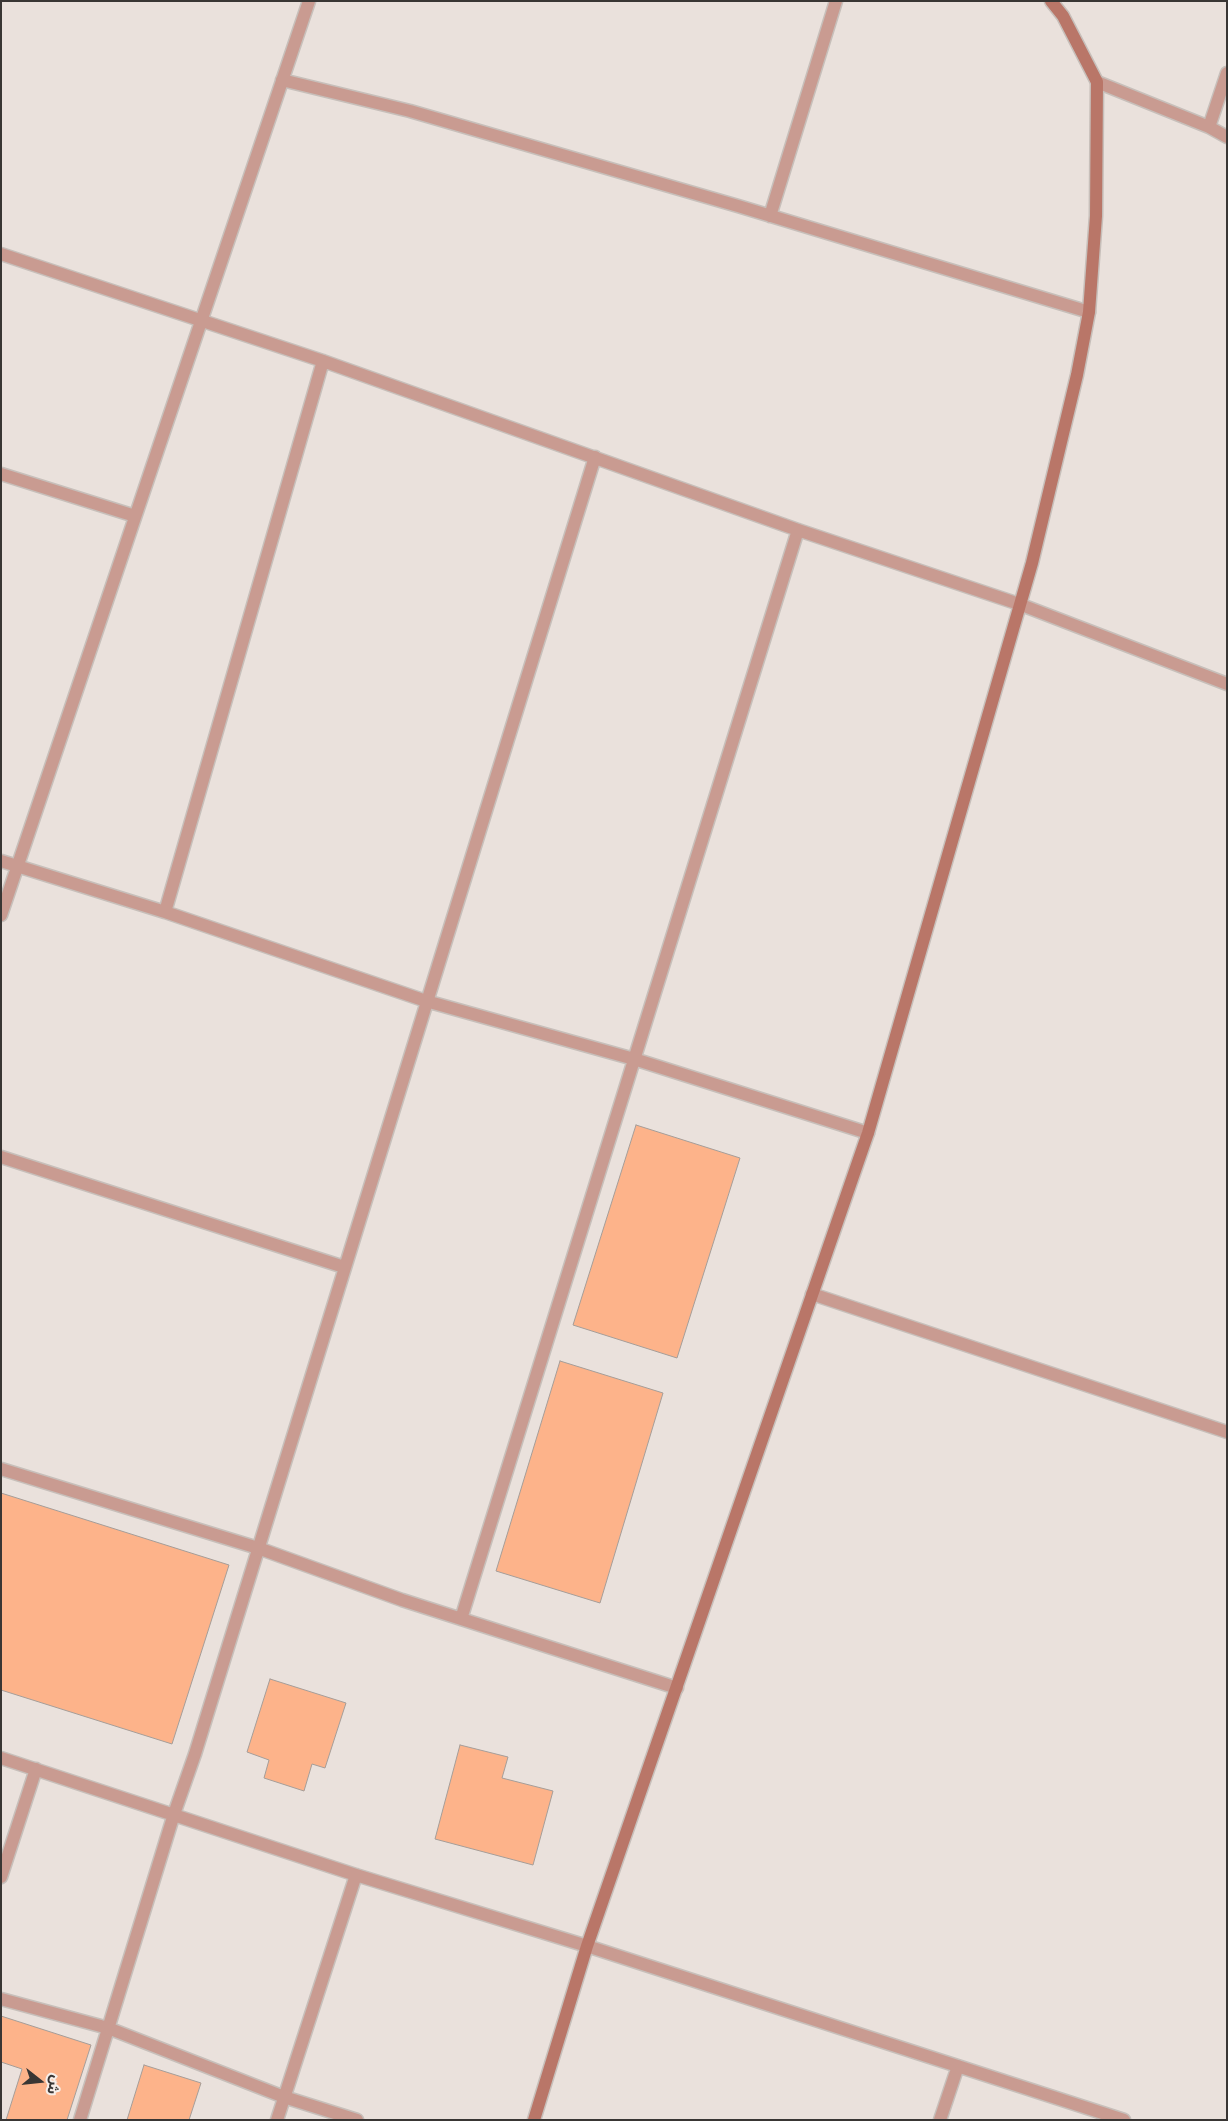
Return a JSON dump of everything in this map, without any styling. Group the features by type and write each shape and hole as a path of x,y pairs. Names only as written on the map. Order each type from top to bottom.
{"street":[{"path":"1,915 309,1"},
{"path":"770,216 836,1"},
{"path":"534,2120 587,1946 868,1133 1032,563 1077,375 1089,312 1096,216 1097,82 1063,16 1051,1"},
{"path":"1208,127 1227,73"},
{"path":"282,80 410,111 770,216 1089,312"},
{"path":"1097,82 1208,127 1227,137"},
{"path":"1,254 323,361 798,530 1019,604 1227,684"},
{"path":"165,912 323,361"},
{"path":"80,2120 174,1814 195,1754 595,457"},
{"path":"1,474 135,516"},
{"path":"461,1619 798,530"},
{"path":"1,861 165,912 426,1001 634,1059 868,1133"},
{"path":"1,1157 344,1267"},
{"path":"812,1294 1227,1432"},
{"path":"1,1469 258,1548 461,1619 677,1688"},
{"path":"1,1758 356,1875 587,1946 1124,2120"},
{"path":"1,1877 36,1769"},
{"path":"277,2120 356,1875"},
{"path":"1,1999 108,2028 284,2097 356,2120"},
{"path":"940,2120 958,2066"}],"building":[{"path":"636,1125 740,1158 677,1358 573,1325"},
{"path":"560,1361 663,1393 600,1603 496,1571"},
{"path":"1,1493 229,1565 172,1744 1,1690"},
{"path":"270,1679 346,1703 325,1768 312,1764 304,1791 264,1778 269,1760 247,1752"},
{"path":"460,1745 508,1757 502,1778 553,1791 533,1865 435,1839"},
{"path":"1,2016 91,2045 67,2120 6,2120 22,2069 1,2062"},
{"path":"144,2065 201,2083 189,2120 127,2120"}]}
